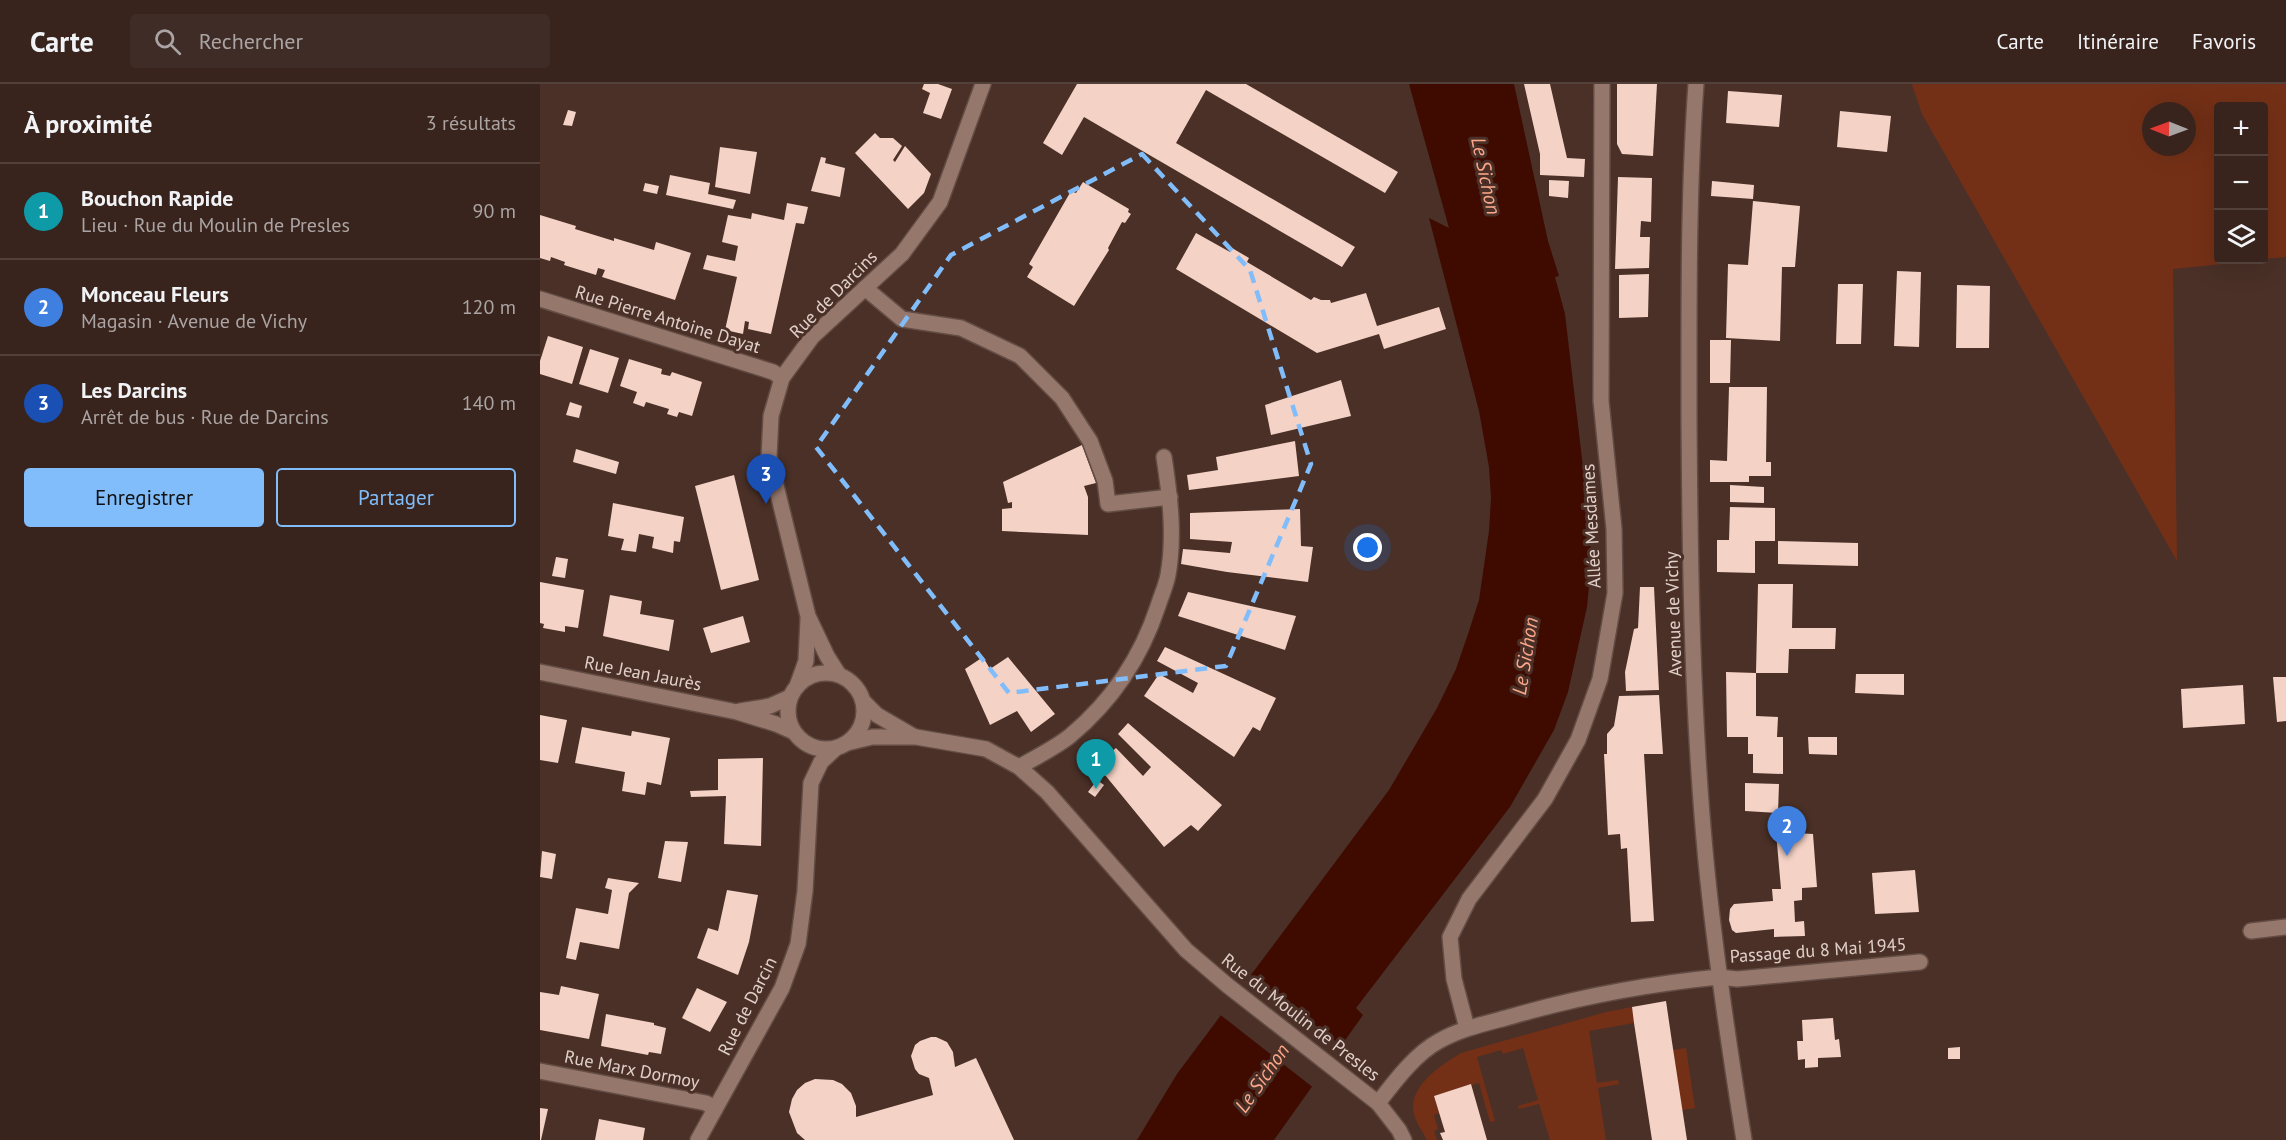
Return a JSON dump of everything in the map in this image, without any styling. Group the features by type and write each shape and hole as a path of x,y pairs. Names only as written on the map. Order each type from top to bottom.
{"street":[{"name":"Rue de Darcins","path":"839,675 826,656 808,616 769,458 771,416 782,378 812,337 902,254 940,202 982,84"},
{"name":"Allée Mesdames","path":"1467,1028 1454,979 1450,937 1469,899 1545,799 1578,740 1600,679 1615,593 1614,529 1601,401 1602,84"},
{"name":"Avenue de Vichy","path":"1696,84 1690,168 1690,535 1698,750 1706,860 1719,977 1744,1140"},
{"path":"866,288 902,318 961,328 1020,356 1062,398 1090,441 1105,481 1108,504 1170,496"},
{"name":"Rue Pierre Antoine Dayat","path":"540,299 773,372 782,378"},
{"path":"1019,767 1068,738 1104,705 1135,662 1154,619 1168,577 1171,537 1170,496 1164,457"},
{"name":"Rue de Darcins","path":"793,692 806,661 808,616"},
{"name":"Rue Jean Jaurès","path":"540,672 737,711 794,732"},
{"path":"816,674 839,675 850,681 858,690 863,701 862,725 856,735 841,746 824,749 812,747 794,732 789,721 788,709 793,692 805,679 816,674"},
{"name":"Rue Jean Jaurès","path":"737,711 770,706 793,692"},
{"name":"Rue du Moulin de Presles","path":"863,701 877,715 916,737"},
{"name":"Rue du Moulin de Presles","path":"841,746 872,737 916,737 986,749 1019,767 1047,792 1186,950 1227,985 1378,1103 1410,1065 1437,1042 1467,1028 1599,993 1664,982 1719,977"},
{"name":"Rue de Darcin","path":"698,1140 782,988 798,944 806,891 808,808 811,783 821,762 841,746"},
{"path":"2252,931 2286,927"},
{"name":"Passage du 8 Mai 1945","path":"1719,977 1737,979 1920,962"},
{"name":"Rue Marx Dormoy","path":"540,1071 706,1103 715,1109"},
{"path":"1378,1103 1400,1130 1404,1140"}],"highlighted area":[{"path":"1142,154 1250,270 1311,464 1226,666 1009,693 816,447 951,255"}],"shaded area":[{"path":"1912,84 2286,84 2286,257 2268,259 2268,102 2214,102 2214,264 2223,264 2173,269 2177,561 1922,114"},
{"path":"1632,1007 1634,1023 1589,1031 1597,1083 1618,1080 1619,1084 1598,1088 1606,1140 1550,1140 1539,1104 1519,1109 1518,1106 1538,1100 1523,1048 1503,1054 1501,1050 1477,1057 1495,1121 1490,1122 1479,1083 1434,1096 1439,1113 1434,1115 1438,1129 1434,1131 1437,1140 1427,1140 1414,1114 1413,1104 1427,1078 1453,1058 1461,1053 1606,1012"},
{"path":"1686,1048 1695,1108 1682,1110 1673,1050"}],"water":[{"name":"Le Sichon","path":"1409,84 1514,84 1548,241 1559,276 1555,277 1565,314 1590,527 1591,565 1587,607 1568,692 1554,730 1510,807 1356,1008 1363,1015 1274,1140 1137,1140 1177,1074 1389,790 1437,708 1456,669 1479,600 1489,531 1491,498 1489,467 1479,411 1429,218 1449,228"}],"pier":[{"path":"1249,973 1344,1048 1315,1089 1218,1013"}],"building":[{"path":"924,84 938,84 952,89 941,119 923,113 930,93 922,89"},
{"path":"1077,84 1246,84 1398,172 1385,193 1206,90 1176,143 1355,247 1342,267 1084,117 1062,155 1043,143"},
{"path":"1524,84 1550,84 1567,158 1585,159 1584,177 1540,175 1540,154"},
{"path":"1617,84 1657,84 1653,156 1622,154 1617,144"},
{"path":"1728,91 1782,95 1779,127 1726,123"},
{"path":"568,110 576,112 572,126 563,125"},
{"path":"1840,111 1891,116 1887,152 1837,147"},
{"path":"875,133 880,138 893,138 902,146 893,160 895,162 905,146 931,174 924,193 908,209 855,153"},
{"path":"720,147 757,152 750,194 715,187"},
{"path":"821,157 826,158 825,163 845,168 840,197 811,191"},
{"path":"670,175 710,183 708,194 736,200 733,209 666,195"},
{"path":"1618,177 1652,178 1651,222 1641,221 1640,237 1650,237 1649,268 1615,269"},
{"path":"1549,180 1569,181 1568,198 1549,196"},
{"path":"1712,181 1754,185 1753,199 1711,196"},
{"path":"1083,182 1129,209 1128,212 1131,214 1125,223 1122,222 1109,250 1074,306 1027,277 1033,267 1029,264 1071,191 1076,193"},
{"path":"645,183 659,186 657,194 643,191"},
{"path":"1753,201 1800,206 1795,267 1782,267 1780,341 1726,338 1728,264 1748,265"},
{"path":"787,203 808,207 804,224 796,223 771,334 748,329 749,322 745,321 743,334 725,330 737,277 703,269 707,255 735,261 738,246 722,242 728,215 751,219 752,213 784,220"},
{"path":"540,215 614,241 614,238 654,250 656,242 691,253 675,300 602,277 605,270 598,268 596,275 564,265 565,262 551,257 550,261 540,258"},
{"path":"1196,233 1230,252 1232,248 1249,258 1247,262 1311,300 1314,297 1330,300 1331,303 1366,293 1377,326 1439,307 1446,329 1384,349 1379,334 1317,353 1176,269"},
{"path":"1897,271 1921,272 1919,347 1894,346"},
{"path":"1649,274 1648,317 1619,318 1619,275"},
{"path":"1838,284 1863,284 1861,344 1836,344"},
{"path":"1957,285 1990,286 1989,348 1956,348"},
{"path":"548,336 583,347 572,384 540,374 540,361"},
{"path":"1710,340 1731,340 1730,383 1710,383"},
{"path":"590,349 619,358 608,393 579,384"},
{"path":"629,359 662,369 661,374 670,376 672,372 702,382 692,416 679,412 677,417 667,414 669,409 646,402 644,407 633,403 637,392 620,386"},
{"path":"1341,380 1351,416 1271,435 1265,405"},
{"path":"1729,387 1767,387 1766,462 1771,462 1771,476 1749,476 1749,482 1710,482 1710,460 1727,461"},
{"path":"570,402 582,406 579,418 566,415"},
{"path":"1295,441 1299,476 1189,490 1187,475 1218,470 1216,457"},
{"path":"1082,445 1096,483 1084,486 1088,497 1088,535 1002,531 1002,509 1012,508 1012,502 1008,503 1003,482"},
{"path":"576,449 619,462 616,474 573,462"},
{"path":"734,475 759,580 721,590 695,486"},
{"path":"1730,485 1764,487 1764,503 1730,502"},
{"path":"613,503 684,517 680,542 674,541 673,553 652,548 654,537 639,534 636,552 621,550 624,539 608,536"},
{"path":"1730,507 1775,508 1775,541 1755,541 1755,573 1717,572 1717,540 1729,540"},
{"path":"1300,509 1301,546 1313,547 1308,582 1181,564 1183,549 1230,553 1232,542 1190,539 1190,513"},
{"path":"1778,541 1858,543 1858,566 1778,564"},
{"path":"556,557 568,559 565,578 552,576"},
{"path":"540,582 584,590 578,628 565,626 565,632 543,628 544,624 540,623"},
{"path":"1758,584 1793,584 1792,628 1836,628 1835,649 1789,649 1788,673 1756,673"},
{"path":"1640,587 1654,587 1659,690 1626,691 1625,672 1634,629 1638,628"},
{"path":"1188,592 1296,616 1285,650 1178,616"},
{"path":"610,595 642,601 640,614 674,620 669,651 603,636"},
{"path":"743,616 750,642 711,653 703,628"},
{"path":"1165,647 1276,698 1260,731 1253,727 1234,757 1144,696 1159,674 1193,693 1198,683 1157,661"},
{"path":"983,657 990,669 1008,657 1055,714 1031,732 1017,711 990,725 965,669"},
{"path":"1726,672 1756,673 1756,716 1778,717 1777,737 1783,737 1783,774 1753,773 1753,754 1748,754 1748,737 1727,737"},
{"path":"1856,674 1904,674 1904,695 1855,693"},
{"path":"2273,677 2286,677 2286,721 2277,722"},
{"path":"2243,685 2245,724 2183,728 2181,689"},
{"path":"1659,695 1663,754 1644,754 1654,921 1631,922 1627,848 1621,849 1620,834 1608,835 1604,754 1607,754 1607,734 1614,726 1619,696"},
{"path":"540,715 567,720 558,763 540,760"},
{"path":"1128,723 1222,805 1198,831 1191,825 1164,847 1096,764 1116,748 1143,776 1151,767 1118,734"},
{"path":"582,727 631,736 632,731 670,738 661,785 647,782 645,795 622,791 625,772 575,763"},
{"path":"1808,737 1837,737 1837,755 1809,754"},
{"path":"763,758 761,846 724,844 726,796 691,797 690,791 718,790 718,759"},
{"path":"1097,780 1104,785 1095,797 1088,792"},
{"path":"1745,783 1779,784 1778,813 1745,811"},
{"path":"1776,832 1813,834 1817,887 1802,888 1802,900 1794,901 1795,922 1804,921 1805,936 1774,937 1774,929 1736,933 1732,930 1729,920 1730,909 1734,904 1773,901 1772,889 1781,889"},
{"path":"665,841 688,842 681,882 658,878"},
{"path":"542,851 556,854 552,879 540,877"},
{"path":"1915,870 1919,912 1875,914 1872,873"},
{"path":"608,878 639,883 629,893 619,949 580,942 576,960 566,958 576,908 608,914 612,890 605,888"},
{"path":"727,890 758,895 749,942 738,975 697,958 708,928 718,931"},
{"path":"561,986 599,994 589,1039 540,1030 540,992 559,995"},
{"path":"697,988 727,1002 710,1032 682,1018"},
{"path":"1666,1001 1687,1140 1652,1140 1634,1023 1632,1007"},
{"path":"606,1014 654,1023 654,1025 666,1028 661,1054 649,1052 648,1055 601,1046"},
{"path":"1833,1018 1835,1040 1839,1039 1841,1057 1818,1058 1818,1067 1805,1068 1805,1059 1798,1060 1797,1041 1803,1041 1802,1020"},
{"path":"931,1037 947,1042 953,1052 955,1067 976,1058 1014,1140 805,1140 797,1133 789,1112 792,1099 805,1083 815,1079 833,1080 842,1084 851,1093 856,1106 856,1117 933,1095 929,1078 919,1074 911,1056 915,1045"},
{"path":"1960,1047 1960,1059 1948,1059 1948,1048"},
{"path":"1471,1084 1487,1140 1443,1140 1440,1133 1445,1132 1434,1096"},
{"path":"540,1108 548,1109 541,1140 540,1140"},
{"path":"599,1119 645,1128 643,1140 595,1140"}],"place":[{"name":"Les Darcins","path":"766,504"},
{"name":"Bouchon Rapide","path":"1096,789"},
{"name":"Monceau Fleurs","path":"1787,856"}]}
